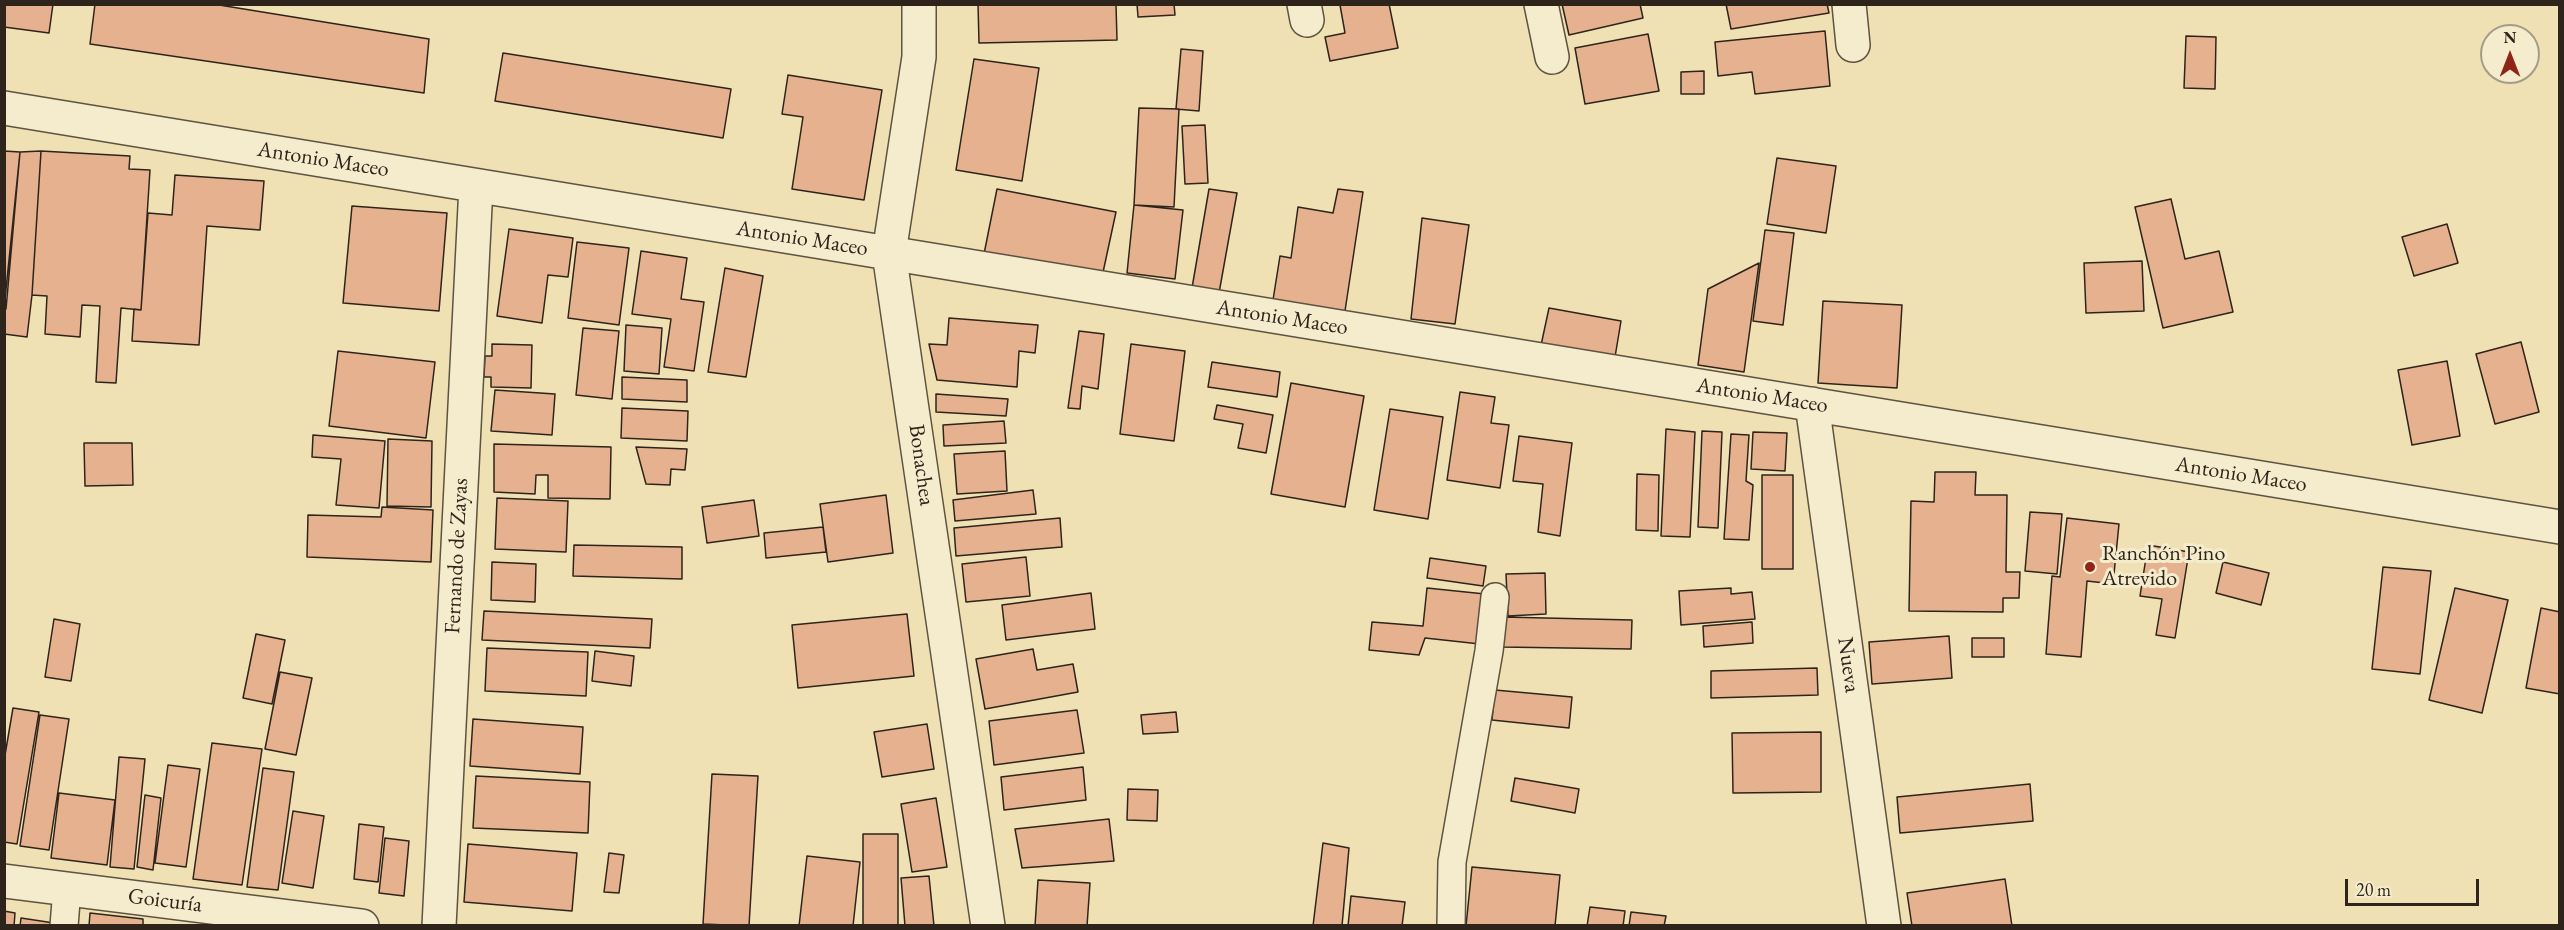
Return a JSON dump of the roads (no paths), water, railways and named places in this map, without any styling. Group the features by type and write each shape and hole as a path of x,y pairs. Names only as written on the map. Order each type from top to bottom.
{"street":[{"name":"Bonachea","path":"919,4 919,57 889,253 988,926"},
{"path":"1541,4 1552,57"},
{"path":"1849,4 1853,45"},
{"name":"Antonio Maceo","path":"4,108 2559,526"},
{"name":"Fernando de Zayas","path":"439,926 476,186"},
{"name":"Nueva","path":"1812,404 1884,926"},
{"name":"Goicuría","path":"4,881 362,926"}],"lane":[{"path":"1451,926 1452,862 1489,651 1495,597"},
{"path":"64,926 67,889"}],"place":[{"name":"Ranchón Pino Atrevido","path":"2090,567"}]}
